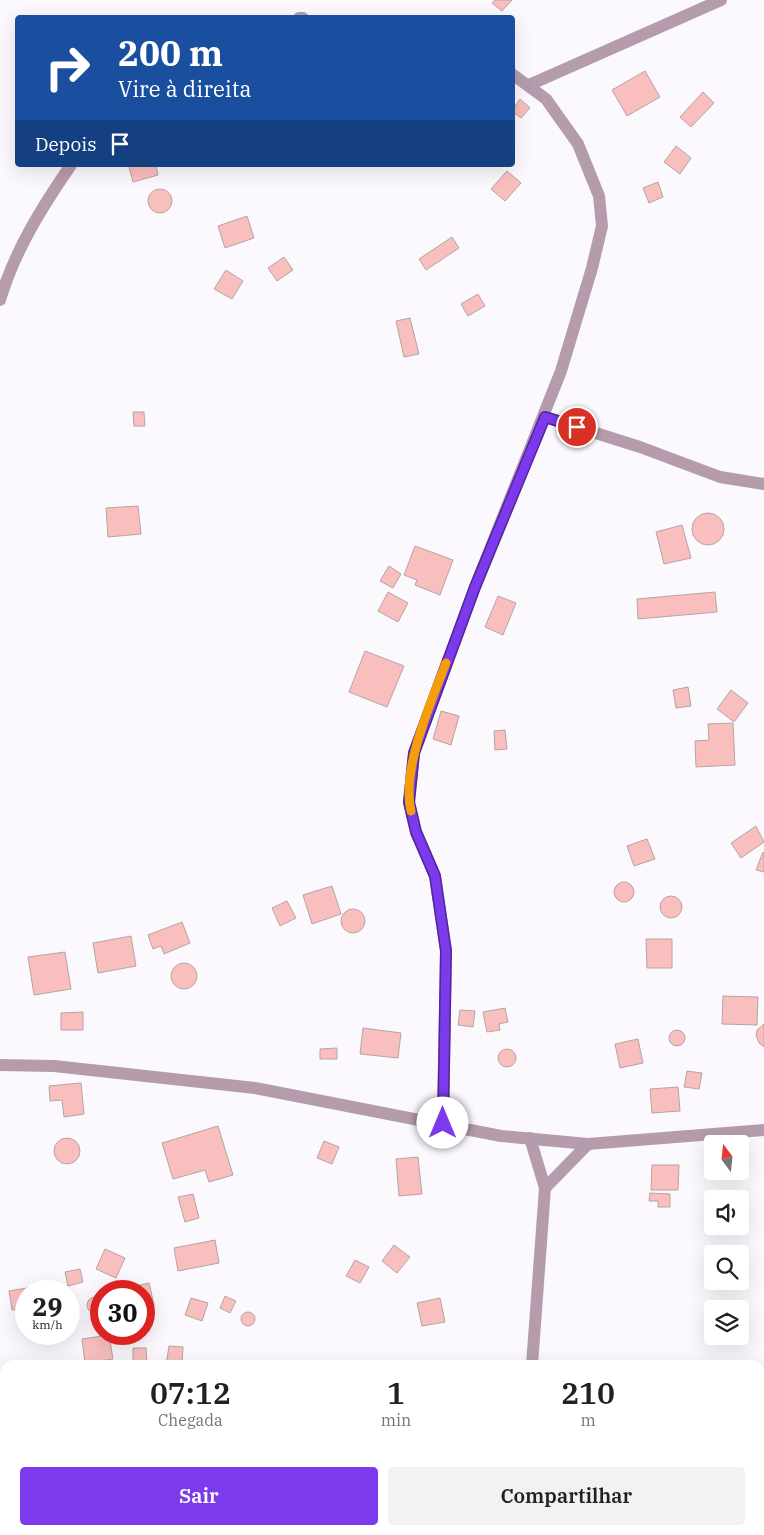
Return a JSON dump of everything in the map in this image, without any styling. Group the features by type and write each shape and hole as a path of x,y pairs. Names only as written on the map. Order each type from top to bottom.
{"street":[{"path":"529,85 721,0"},
{"path":"443,1123 446,951 435,876 416,832 409,802 414,753 475,587 562,371 592,268 602,226 599,196 578,144 546,99 515,76"},
{"path":"0,300 8,272 41,208 70,167"},
{"path":"545,417 640,447 720,477 764,484"},
{"path":"0,1065 54,1066 255,1088 443,1123 501,1136 588,1144 764,1130"},
{"path":"530,1138 545,1188 532,1360"},
{"path":"545,1188 588,1144"}],"building":[{"path":"495,0 512,0 502,11 492,3"},
{"path":"645,71 660,97 627,116 612,90"},
{"path":"703,92 714,103 691,127 680,117"},
{"path":"520,99 530,108 521,118 515,113 515,106"},
{"path":"676,146 691,158 680,174 664,162"},
{"path":"129,167 156,167 158,175 133,182"},
{"path":"507,171 521,183 505,201 491,189"},
{"path":"658,182 663,197 649,203 643,188"},
{"path":"160,189 169,192 172,201 169,210 160,213 151,210 148,201 151,192"},
{"path":"247,216 254,238 225,248 218,226"},
{"path":"452,237 459,248 426,270 419,259"},
{"path":"284,257 293,270 277,281 268,268"},
{"path":"226,270 243,281 232,299 214,289"},
{"path":"478,294 485,306 468,316 461,304"},
{"path":"410,318 419,354 404,357 396,321"},
{"path":"133,412 144,412 145,426 134,426"},
{"path":"138,506 141,534 108,537 106,508"},
{"path":"708,513 719,518 724,529 719,540 708,545 697,540 692,529 697,518"},
{"path":"682,525 691,558 664,564 656,532"},
{"path":"415,546 453,560 440,595 415,585 417,580 404,575"},
{"path":"389,566 401,574 393,588 380,581"},
{"path":"388,592 408,603 398,622 378,611"},
{"path":"715,592 717,612 638,619 637,599"},
{"path":"498,596 516,603 503,635 485,627"},
{"path":"365,651 404,666 387,707 349,692"},
{"path":"688,687 691,706 676,708 673,690"},
{"path":"731,690 748,703 734,722 717,709"},
{"path":"441,711 459,716 451,745 433,739"},
{"path":"733,723 735,765 696,767 695,741 709,740 708,724"},
{"path":"505,730 507,749 495,750 494,731"},
{"path":"756,826 764,842 741,858 731,843"},
{"path":"647,839 655,859 634,866 627,846"},
{"path":"764,853 764,872 756,870"},
{"path":"624,882 631,885 634,892 631,899 624,902 617,899 614,892 617,885"},
{"path":"332,886 341,914 312,924 303,895"},
{"path":"671,896 679,899 682,907 679,915 671,918 663,915 660,907 663,899"},
{"path":"287,901 296,918 280,926 272,908"},
{"path":"353,909 361,913 365,921 361,929 353,933 345,929 341,921 345,913"},
{"path":"182,922 190,943 164,954 161,946 153,949 148,935"},
{"path":"131,936 136,966 98,973 93,943"},
{"path":"646,939 672,939 672,968 647,968"},
{"path":"65,952 71,989 34,995 28,957"},
{"path":"184,963 193,967 197,976 193,985 184,989 175,985 171,976 175,967"},
{"path":"723,996 758,997 757,1025 722,1024"},
{"path":"505,1008 508,1022 499,1024 500,1030 487,1032 483,1012"},
{"path":"460,1010 475,1011 473,1027 458,1025"},
{"path":"83,1012 83,1030 61,1030 61,1013"},
{"path":"764,1024 764,1047 759,1043 756,1035 757,1030"},
{"path":"363,1028 401,1033 398,1058 360,1054"},
{"path":"674,1030 680,1030 685,1035 683,1044 674,1046 669,1041 669,1035"},
{"path":"638,1039 643,1063 620,1068 615,1044"},
{"path":"337,1048 337,1059 320,1059 320,1049"},
{"path":"503,1049 511,1049 516,1054 514,1065 503,1067 498,1062 498,1054"},
{"path":"687,1071 702,1073 699,1089 684,1087"},
{"path":"81,1083 84,1114 64,1117 62,1100 50,1101 49,1086"},
{"path":"678,1087 680,1111 652,1113 650,1089"},
{"path":"218,1126 233,1175 209,1182 205,1170 173,1179 162,1143"},
{"path":"67,1138 76,1142 80,1151 76,1160 67,1164 58,1160 54,1151 58,1142"},
{"path":"324,1141 339,1147 332,1164 317,1158"},
{"path":"418,1157 422,1194 399,1196 396,1159"},
{"path":"652,1165 679,1165 678,1190 651,1190"},
{"path":"650,1193 670,1194 670,1207 658,1207 658,1201 649,1201"},
{"path":"193,1194 199,1218 185,1222 178,1197"},
{"path":"215,1240 219,1263 178,1271 174,1248"},
{"path":"394,1245 410,1257 397,1273 382,1261"},
{"path":"105,1249 125,1258 116,1278 96,1269"},
{"path":"355,1260 369,1267 360,1283 346,1276"},
{"path":"80,1269 83,1282 80,1283 80,1280 67,1280 65,1272"},
{"path":"15,1290 15,1310 12,1310 9,1291"},
{"path":"225,1296 236,1301 230,1313 220,1308"},
{"path":"90,1298 90,1312 87,1308"},
{"path":"191,1298 208,1303 202,1321 185,1315"},
{"path":"440,1298 445,1322 422,1326 417,1303"},
{"path":"248,1312 253,1314 255,1319 253,1324 248,1326 243,1324 241,1319 243,1314"},
{"path":"90,1338 90,1345 111,1345 113,1359 85,1360 82,1339"},
{"path":"169,1346 183,1347 182,1360 167,1360"},
{"path":"133,1348 146,1348 147,1360 133,1360"}],"slow traffic":[{"path":"411,811 409,802 414,753 446,663"}],"route":[{"path":"443,1123 443,1019 446,951 441,905 435,876 416,832 409,802 414,753 475,587 545,417 577,427"}]}
